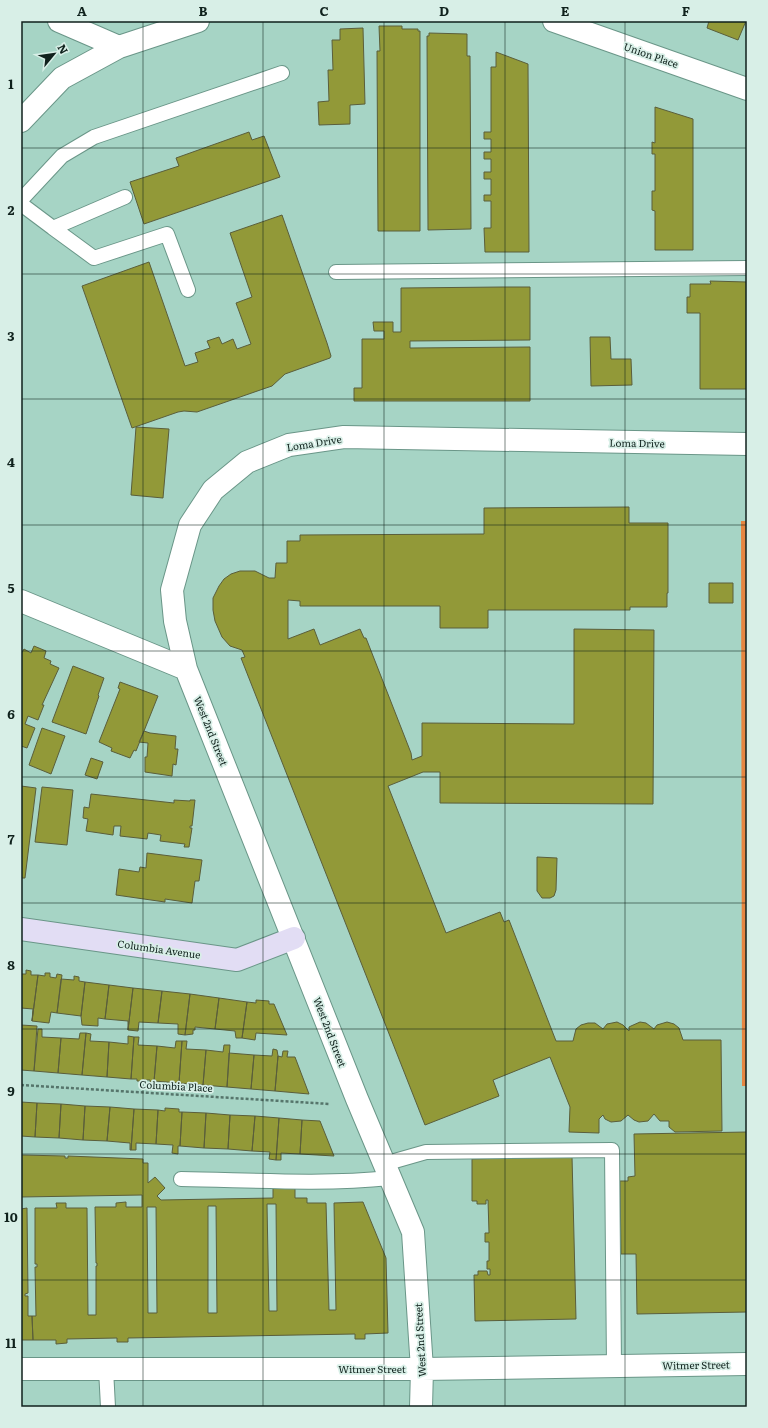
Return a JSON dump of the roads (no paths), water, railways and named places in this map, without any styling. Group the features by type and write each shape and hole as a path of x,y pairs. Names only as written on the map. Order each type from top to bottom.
{"street":[{"path":"59,21 119,47"},
{"path":"21,121 62,78 119,47 198,21"},
{"name":"Union Place","path":"554,21 747,89"},
{"name":"Loma Drive","path":"186,669 175,621 172,590 190,525 213,490 247,462 289,445 344,437 747,444"},
{"path":"21,601 186,669"},
{"name":"West 2nd Street","path":"186,669 294,938 356,1099 413,1232 422,1369 421,1407"},
{"name":"Columbia Avenue","path":"21,929 237,960 294,938"},
{"name":"Witmer Street","path":"21,1369 422,1369 747,1364"}],"lane":[{"path":"21,200 62,156 94,137 282,73"},
{"path":"53,228 125,197"},
{"path":"21,204 94,258 167,234 188,290"},
{"path":"336,272 747,268"},
{"path":"181,1179 328,1182 358,1181 387,1171 426,1152 612,1150 614,1366"},
{"path":"106,1369 108,1407"}]}
